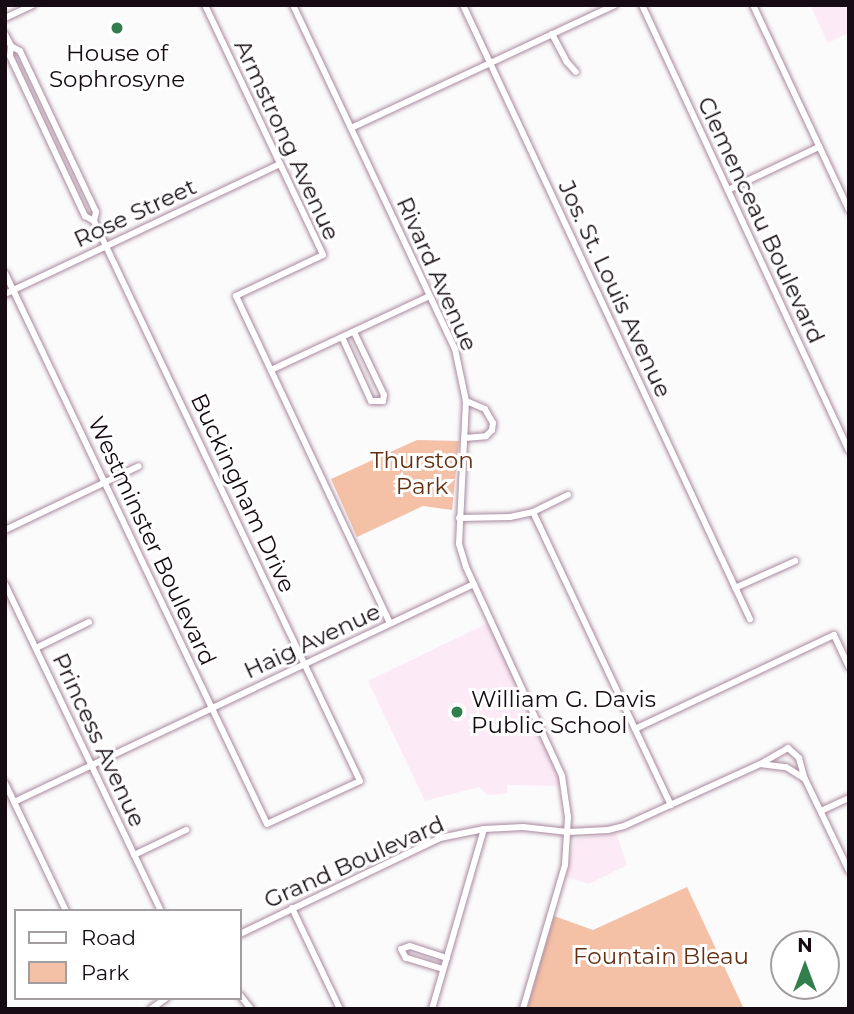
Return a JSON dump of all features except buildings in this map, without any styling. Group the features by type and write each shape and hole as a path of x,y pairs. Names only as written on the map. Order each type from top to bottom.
{"street":[{"path":"5,18 33,5"},
{"name":"Armstrong Avenue","path":"205,5 323,255 236,296 390,624"},
{"name":"Rivard Avenue","path":"293,5 455,349 466,401 459,544 474,584 553,751 566,793 568,832 565,865 523,1009"},
{"name":"Jos. St. Louis Avenue","path":"463,5 750,619"},
{"path":"351,128 615,5"},
{"name":"Clemenceau Boulevard","path":"642,5 849,450"},
{"path":"753,5 849,210"},
{"name":"Buckingham Drive","path":"5,34 11,46 10,56 85,216 94,221 360,781 267,824"},
{"path":"552,34 567,62 576,72"},
{"name":"Buckingham Drive","path":"11,46 20,51 32,76 96,212 94,221"},
{"path":"728,190 819,147"},
{"name":"Rose Street","path":"5,294 280,164"},
{"name":"Westminster Boulevard","path":"5,273 267,824"},
{"path":"271,370 430,296"},
{"path":"342,337 371,401 383,401 384,395 354,332"},
{"path":"466,401 485,409 493,423 492,430 486,436 466,438"},
{"path":"5,530 139,466"},
{"path":"459,518 510,517 533,512 568,495"},
{"path":"533,512 671,805"},
{"path":"735,588 796,561"},
{"name":"Princess Avenue","path":"5,584 160,909"},
{"name":"Haig Avenue","path":"14,802 474,584"},
{"path":"36,648 89,622"},
{"path":"635,729 834,635 849,667"},
{"name":"Grand Boulevard","path":"242,933 440,838 484,829 523,827 568,832 624,826 760,764 788,748 799,758 805,779"},
{"path":"760,764 786,767 805,779 849,871"},
{"path":"5,783 65,909"},
{"path":"821,811 849,798"},
{"path":"432,1009 484,829"},
{"path":"134,855 186,830"},
{"path":"292,908 340,1009"},
{"path":"443,969 406,958 401,949 410,946 447,958"}],"shaded area":[{"path":"810,5 849,5 849,33 828,43"},
{"name":"William G. Davis Public School","path":"488,623 546,743 561,786 507,785 507,793 488,795 479,787 425,801 368,681"},
{"path":"616,833 627,865 589,884 566,877 575,839"}],"green space":[{"name":"Thurston Park","path":"417,440 459,441 452,510 423,506 357,537 331,479"},
{"name":"Fountain Bleau","path":"687,887 744,1009 527,1009 554,916 593,930"}],"place":[{"name":"House of Sophrosyne","path":"117,28"},
{"name":"William G. Davis Public School","path":"457,712"}]}
